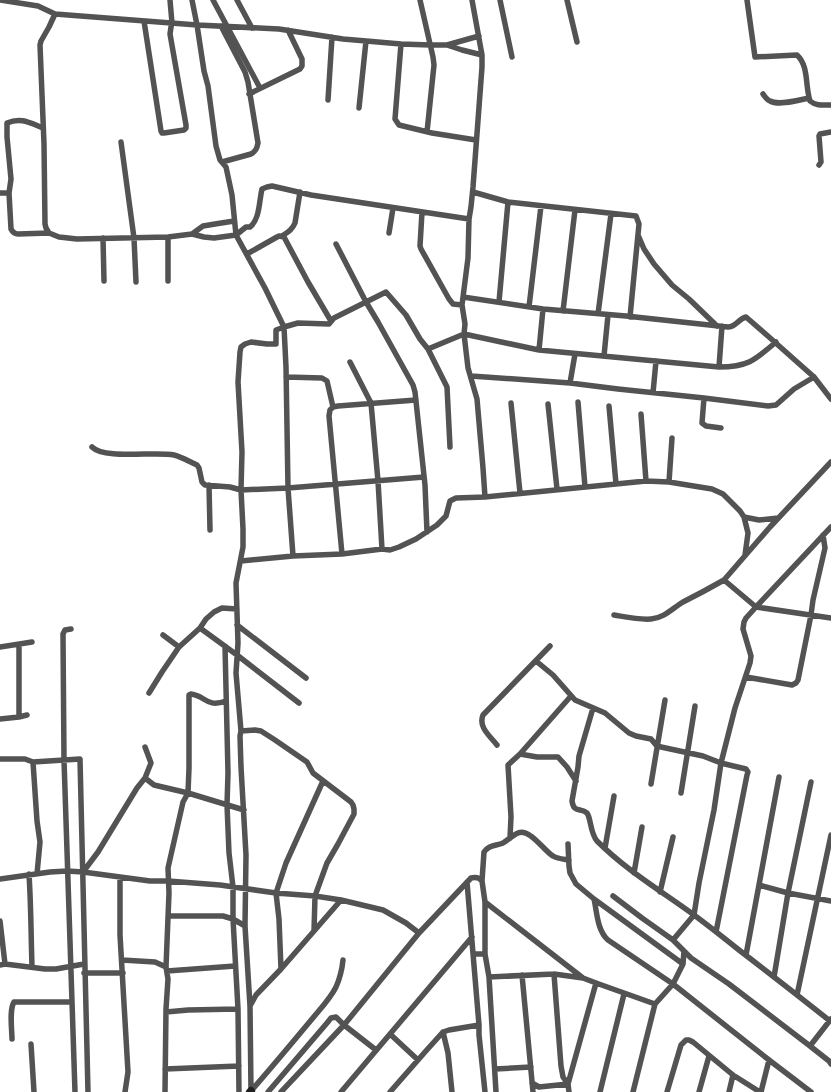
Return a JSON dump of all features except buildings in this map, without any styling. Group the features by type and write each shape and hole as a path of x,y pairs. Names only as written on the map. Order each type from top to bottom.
{"street":[{"path":"0,0 38,3 55,14 197,25 288,30 332,37 401,44 446,45 479,36"},
{"path":"144,21 160,129 162,133 182,130 186,128 170,31 172,23 170,0"},
{"path":"192,0 208,86 216,146 220,160 226,166 232,195 236,234 284,326 288,488 293,556"},
{"path":"213,0 245,72 258,143 256,151 251,154 222,162"},
{"path":"237,0 252,28"},
{"path":"420,0 434,64 427,132"},
{"path":"472,0 482,55 482,67 473,192 469,219 468,258 462,305 468,368 477,399 484,468 485,497"},
{"path":"500,0 512,57"},
{"path":"567,0 576,42"},
{"path":"747,0 755,57 797,55 804,67 810,101 818,105 831,105"},
{"path":"48,233 45,224 41,41 55,14"},
{"path":"224,26 260,88"},
{"path":"249,94 300,69 302,66 302,59 288,30"},
{"path":"328,100 332,37"},
{"path":"359,108 366,41"},
{"path":"401,44 396,122 399,125 427,132 476,140"},
{"path":"446,45 482,55"},
{"path":"763,94 770,102 777,103 809,98"},
{"path":"43,128 24,120 7,123 11,179 9,193 11,225 12,232 15,234 48,233 59,237 77,239 168,237 192,234 214,238 236,234 246,227 250,227 254,224 259,208 262,189 267,186 393,208 469,219"},
{"path":"819,165 821,162 819,136 823,132 831,132"},
{"path":"121,142 134,238 136,282"},
{"path":"247,254 277,237 282,236 293,228 300,192"},
{"path":"473,192 508,202 636,216 639,224 630,317"},
{"path":"0,193 9,193"},
{"path":"499,302 508,202"},
{"path":"529,307 541,206"},
{"path":"389,233 393,208"},
{"path":"563,311 574,210"},
{"path":"422,212 421,249 442,284 449,299 453,304 462,305"},
{"path":"598,314 611,214"},
{"path":"192,234 202,226 234,221"},
{"path":"638,234 644,249 654,264 672,284 720,326 720,367"},
{"path":"282,236 286,238 308,282 331,321"},
{"path":"168,237 168,281"},
{"path":"103,238 104,282"},
{"path":"336,244 415,392 424,477 427,532"},
{"path":"250,1092 250,1006 245,926 246,855 241,767 241,731 236,673 236,583 243,547 241,490 242,452 238,382 241,347 251,342 276,344 276,330 284,326 298,323 329,324 334,318 386,292 406,315 420,339 428,349 447,387 450,447"},
{"path":"463,297 543,309 720,326 733,326 742,318 746,317 814,377 831,399"},
{"path":"539,350 543,309"},
{"path":"604,356 608,315"},
{"path":"428,349 464,334 539,350 720,367 734,367 747,364 776,342"},
{"path":"570,383 575,354"},
{"path":"653,393 656,361"},
{"path":"350,362 371,403 382,549"},
{"path":"471,376 570,383 768,406 776,405 794,389 814,377"},
{"path":"286,377 322,378 327,381 333,407 330,410 329,416 342,554"},
{"path":"704,398 702,423 706,426 721,428"},
{"path":"333,407 416,400"},
{"path":"578,402 585,487"},
{"path":"511,403 520,493"},
{"path":"548,404 557,489"},
{"path":"609,406 616,484"},
{"path":"641,414 646,481"},
{"path":"669,482 672,438"},
{"path":"92,448 105,454 165,454 179,456 199,468 202,482 206,485 230,487 241,490 288,488 424,477"},
{"path":"614,615 646,619 660,617 724,580 778,518 831,462"},
{"path":"241,561 293,556 342,554 382,549 390,550 399,547 437,525 446,516 450,501 456,498 485,497 646,481 669,482 718,491 727,497 744,517 748,533 745,555"},
{"path":"209,485 210,530"},
{"path":"744,517 759,520 778,518"},
{"path":"673,940 694,915 714,810 721,763 735,708 746,677 751,656 743,629 744,622 756,607 831,527"},
{"path":"746,677 788,685 796,683 798,680 813,600 825,548 823,535"},
{"path":"724,580 756,607 831,618"},
{"path":"149,693 179,646 200,628 206,619 214,612 222,608 237,609"},
{"path":"237,625 306,678"},
{"path":"200,628 299,703"},
{"path":"71,629 65,630 63,634 64,760 75,1092"},
{"path":"163,635 179,646"},
{"path":"0,647 32,642"},
{"path":"19,644 19,717"},
{"path":"225,646 228,773 227,805 229,853 233,887 233,919 238,1009 239,1092"},
{"path":"497,744 483,728 483,715 550,646"},
{"path":"536,662 553,676 575,700 605,714 629,733 651,739 658,746 703,756 721,763 746,769 748,772 716,932"},
{"path":"165,1092 168,979 166,969 169,893 168,868 183,802 188,793 189,695 194,694 214,704 226,702"},
{"path":"510,838 511,817 508,765 520,754 571,696"},
{"path":"651,784 665,700"},
{"path":"681,793 695,706"},
{"path":"592,708 579,756 572,806 575,809 587,813 596,840 634,873 694,915 830,1020 810,1046"},
{"path":"0,719 27,715"},
{"path":"241,731 261,731 272,737 307,762 314,773 351,802 354,809 352,819 327,863 315,896 314,931"},
{"path":"83,872 98,852 137,788 145,778 151,763 145,747"},
{"path":"520,754 558,757 567,766 576,781"},
{"path":"0,759 25,759 33,762 80,759 88,1092"},
{"path":"33,762 37,822 40,842 37,874"},
{"path":"746,955 779,776"},
{"path":"145,778 154,785 188,793 244,810"},
{"path":"281,969 276,893 286,862 323,781"},
{"path":"774,977 788,893 811,782"},
{"path":"605,848 614,796"},
{"path":"634,873 642,827"},
{"path":"496,1092 490,977 485,954 485,902 482,881 484,852 488,847 504,842 521,832 534,838 549,854 554,857 568,860"},
{"path":"798,995 831,835"},
{"path":"660,892 673,837"},
{"path":"568,844 570,873 576,884 594,899 683,964"},
{"path":"0,879 29,874 67,871 120,878 168,881 315,896 383,910 406,923 419,933"},
{"path":"29,874 32,967"},
{"path":"281,1092 344,1025 419,933 467,882 471,878 475,877 480,878 482,881"},
{"path":"120,878 120,935 128,1072 125,1092"},
{"path":"467,882 485,1092"},
{"path":"759,885 788,893 831,901"},
{"path":"613,896 673,940 691,958 729,984 810,1046 831,1064"},
{"path":"594,899 601,929 605,937 673,984 811,1092"},
{"path":"250,1006 256,995 281,969 340,900"},
{"path":"485,902 583,978"},
{"path":"168,916 216,915 233,919 245,926"},
{"path":"0,921 3,965 56,969 84,964"},
{"path":"341,1092 472,937"},
{"path":"633,1092 655,1004 673,984 683,964 684,951"},
{"path":"473,954 485,954"},
{"path":"122,960 155,962 166,969 235,966"},
{"path":"250,1092 328,1000 340,980 343,960"},
{"path":"84,973 98,972 123,974"},
{"path":"490,977 554,974 583,978 655,1004"},
{"path":"554,974 561,1066 568,1084"},
{"path":"522,975 533,1092"},
{"path":"569,1092 568,1084 596,983"},
{"path":"600,1092 624,994"},
{"path":"12,1039 12,1004 14,1002 72,1002"},
{"path":"166,1012 238,1009"},
{"path":"268,1092 331,1018 336,1017 376,1050"},
{"path":"390,1092 443,1032 479,1025"},
{"path":"443,1032 448,1053 452,1092"},
{"path":"390,1034 418,1060"},
{"path":"667,1092 681,1045 686,1040 689,1040 733,1075 760,1092 769,1060"},
{"path":"31,1044 34,1092"},
{"path":"699,1092 709,1056"},
{"path":"165,1069 239,1066"},
{"path":"496,1069 531,1067"},
{"path":"729,1092 733,1075"},
{"path":"532,1083 539,1087 568,1084"}]}
